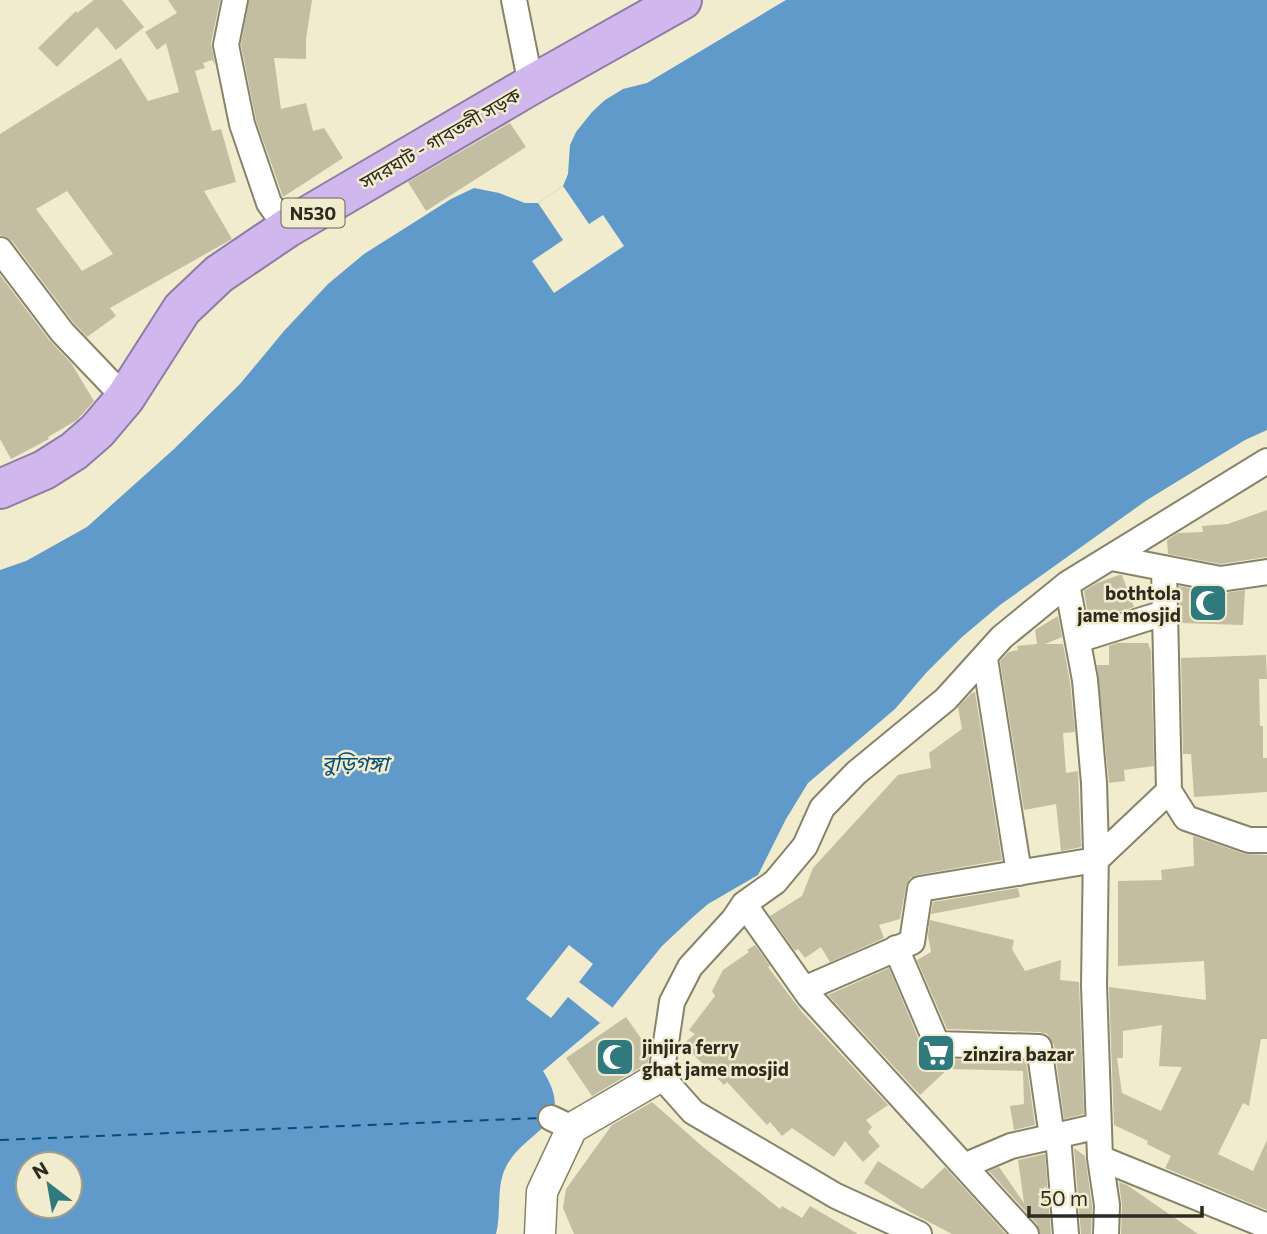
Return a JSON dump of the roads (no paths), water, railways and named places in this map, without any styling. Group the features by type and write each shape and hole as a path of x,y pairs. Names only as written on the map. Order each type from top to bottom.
{"highway":[{"name":"সদরঘাট - গাবতলী সড়ক","path":"0,489 44,470 74,451 97,431 125,398 181,309 219,274 287,228 682,0"}],"street":[{"path":"235,0 226,45 242,124 269,203 287,228"},
{"path":"514,0 531,85"},
{"path":"0,250 62,332 125,398"},
{"path":"661,1076 672,1002 690,967 734,919 744,904 775,882 805,846 822,808 856,773 946,699 985,659 1002,637 1067,584 1267,461"},
{"path":"1112,558 1220,579 1267,572"},
{"path":"1164,568 1169,791 1186,818 1249,840 1267,840"},
{"path":"1067,584 1085,680 1092,757 1096,860 1094,985 1100,1158 1107,1205 1107,1234"},
{"path":"1078,640 1164,613"},
{"path":"985,659 1019,873"},
{"path":"804,989 912,942 920,890 1096,860 1169,791"},
{"path":"744,904 804,989 1026,1234"},
{"path":"896,948 937,1044 1039,1047 1055,1136 1066,1234"},
{"path":"540,1234 542,1192 561,1123 661,1076"},
{"path":"661,1076 693,1112 836,1196 919,1234"},
{"path":"964,1166 1011,1146 1099,1126"},
{"path":"1100,1158 1267,1226"}],"water":[{"name":"বুড়িগঙ্গা","path":"786,0 1267,0 1267,430 1245,440 1147,500 1000,605 962,637 895,709 808,783 786,819 758,875 708,904 693,917 662,946 600,1023 543,1071 553,1090 555,1106 551,1117 521,1147 503,1174 496,1234 0,1234 0,570 26,561 87,527 174,449 240,384 328,284 364,254 451,199 474,188 499,193 525,203 538,203 563,186 568,174 570,145 576,132 605,100 623,89 647,83"}],"place":[{"name":"bothtola jame mosjid","path":"1208,603"},
{"name":"zinzira bazar","path":"936,1053"},
{"name":"jinjira ferry ghat jame mosjid","path":"615,1057"}]}
